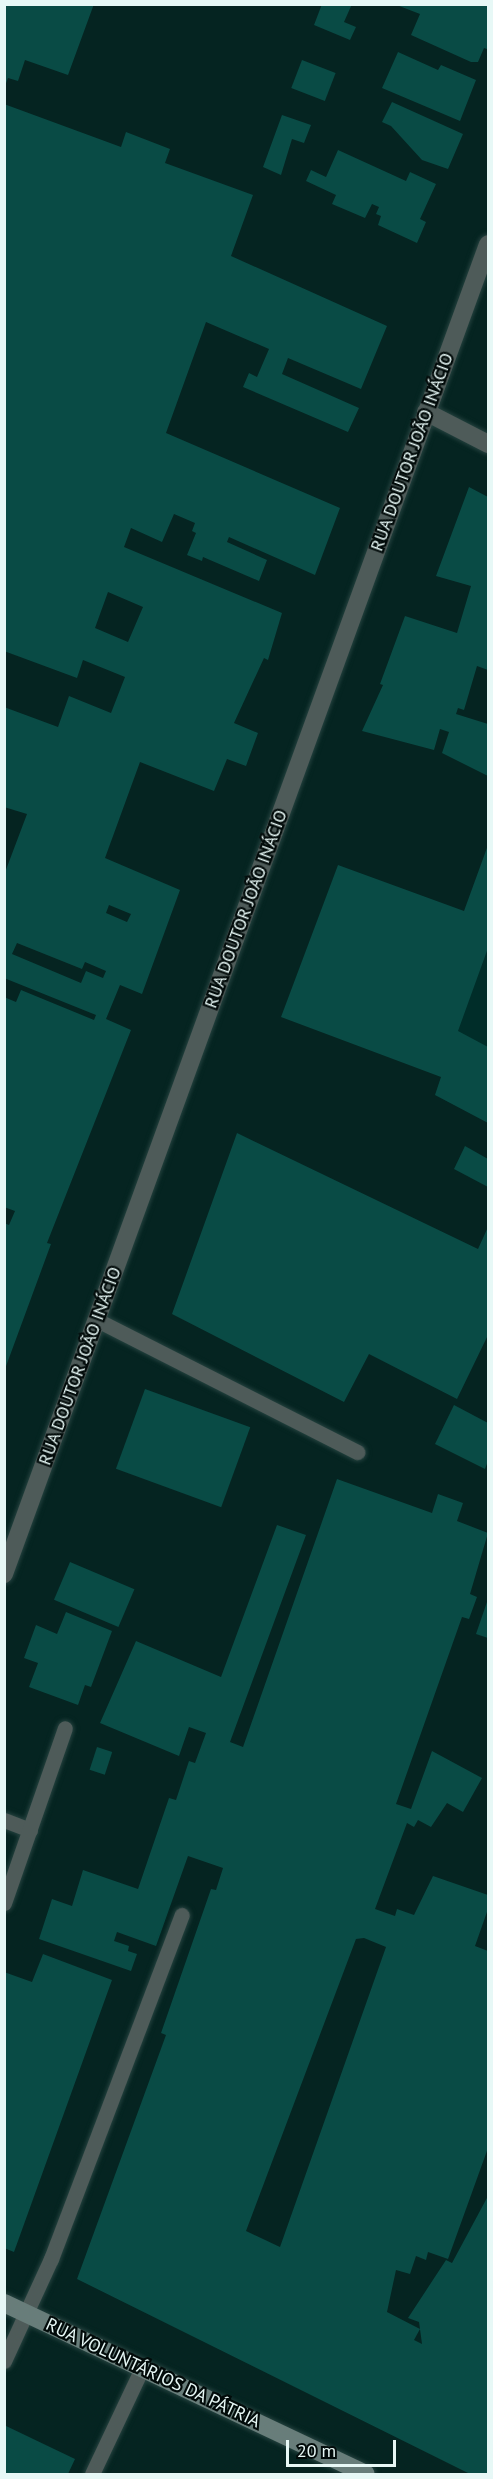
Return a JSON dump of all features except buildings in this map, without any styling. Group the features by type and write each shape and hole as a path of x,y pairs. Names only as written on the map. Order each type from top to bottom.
{"main road":[{"name":"RUA VOLUNTÁRIOS DA PÁTRIA","path":"4,2303 358,2474"}],"street":[{"name":"RUA DOUTOR JOÃO INÁCIO","path":"4,1574 489,244"},
{"path":"426,412 489,444"}],"lane":[{"path":"97,1320 357,1452"},
{"path":"4,1903 65,1728"},
{"path":"4,1820 30,1830"},
{"path":"4,2361 51,2259 182,1915"},
{"path":"92,2475 142,2368"}],"shaded area":[{"path":"488,937 488,1122 435,1095"}]}
